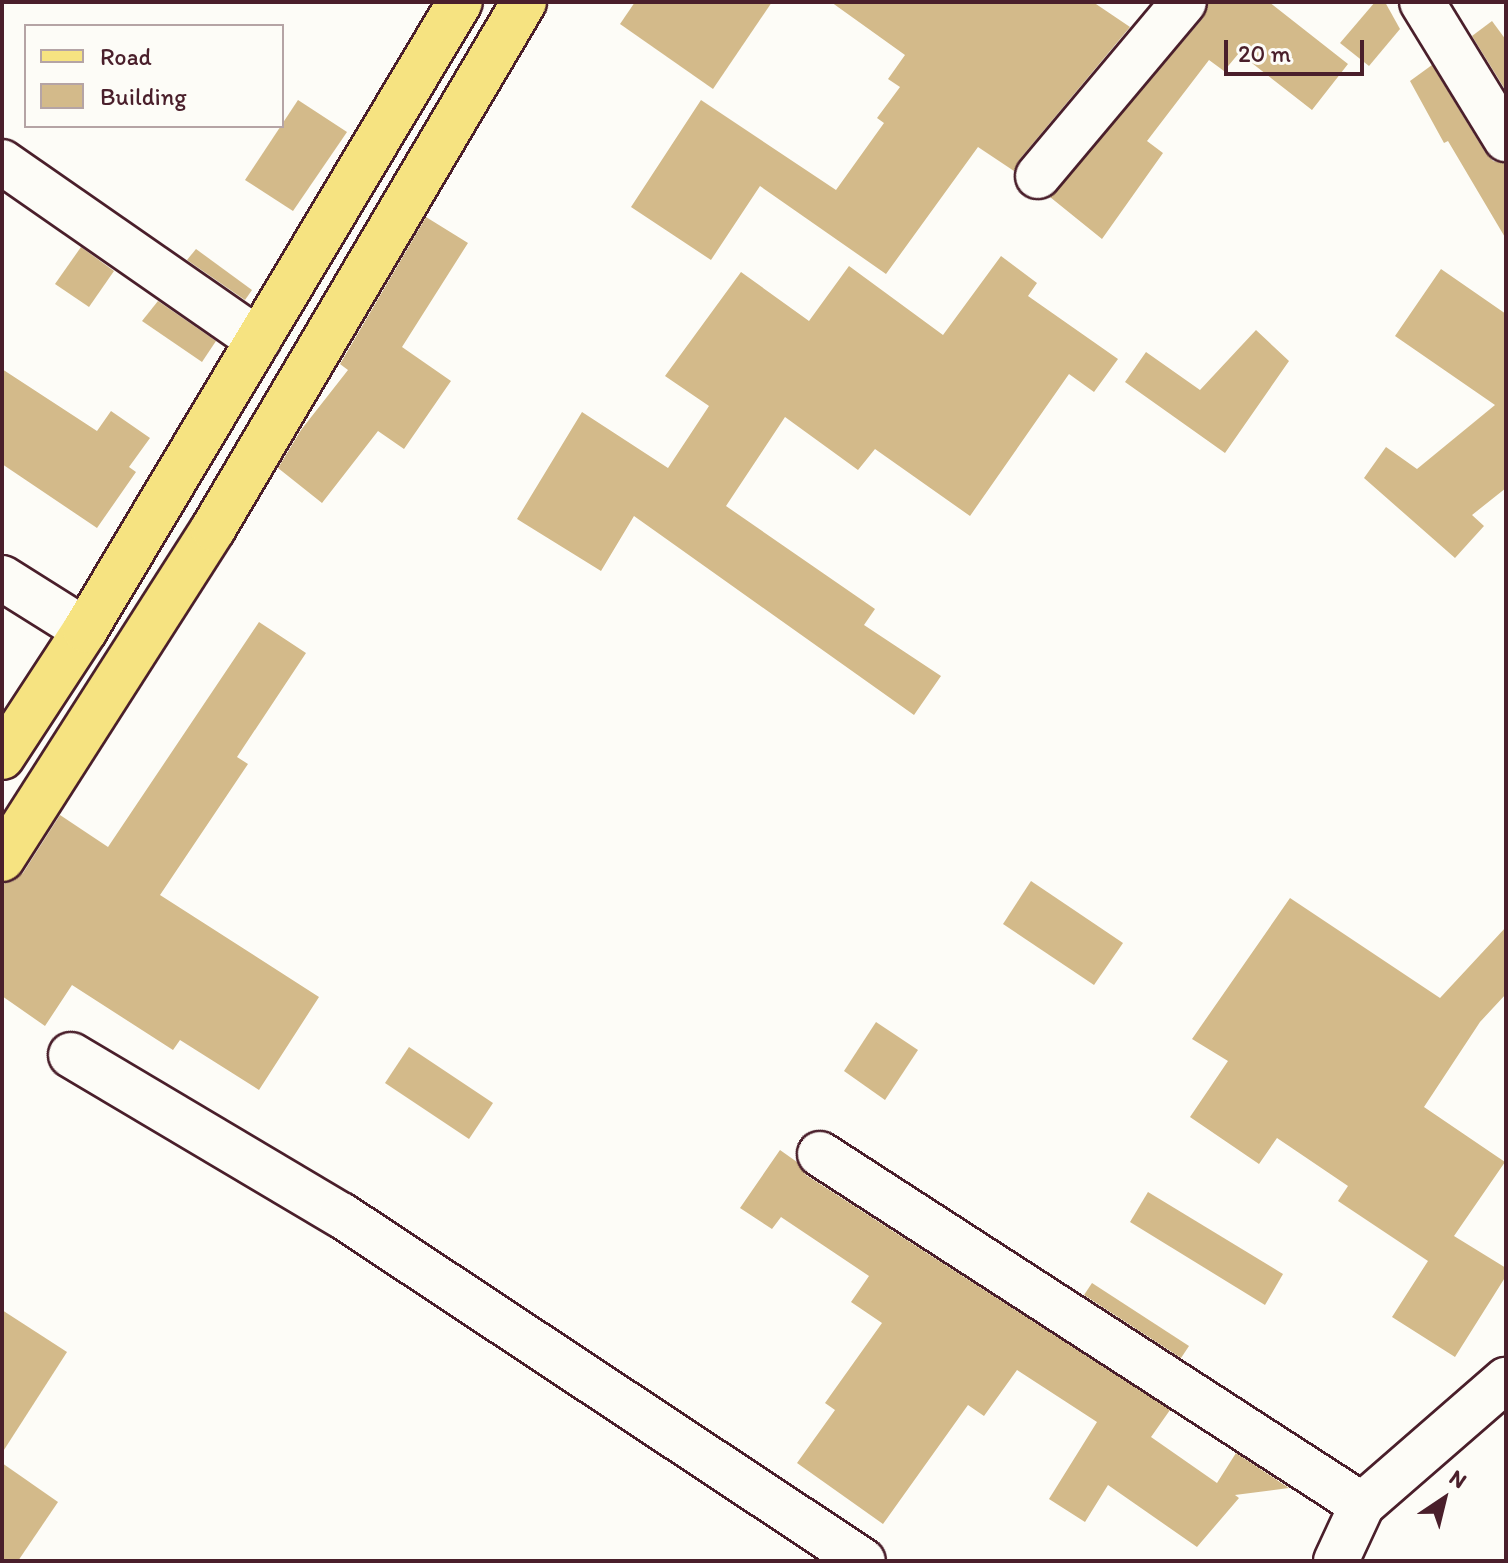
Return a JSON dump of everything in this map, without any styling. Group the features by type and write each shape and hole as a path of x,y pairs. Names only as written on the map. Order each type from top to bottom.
{"main road":[{"path":"2,757 85,630 460,2"},
{"path":"2,859 213,529 524,2"}],"street":[{"path":"1038,176 1184,2"},
{"path":"1422,2 1506,139"},
{"path":"2,162 258,340"},
{"path":"2,578 85,630"},
{"path":"71,1055 341,1215 863,1561"},
{"path":"820,1154 1362,1505"},
{"path":"1336,1561 1362,1505 1506,1380"}],"building":[{"path":"635,2 772,2 713,89 620,24"},
{"path":"831,2 1093,2 1130,27 1019,160 1014,171 978,147 886,274 760,186 711,260 631,207 701,100 836,190 884,123 877,118 900,87 888,79 905,55"},
{"path":"1208,2 1269,2 1348,64 1312,110 1239,53 1224,71 1209,60 1147,141 1163,153 1102,239 1050,197 1203,18"},
{"path":"1375,2 1385,2 1400,29 1369,66 1340,43"},
{"path":"1492,21 1506,40 1506,91 1472,36"},
{"path":"1432,65 1485,152 1493,161 1506,164 1506,239 1448,141 1444,143 1410,81"},
{"path":"298,100 347,132 293,211 245,180 279,128 284,128 284,121"},
{"path":"426,217 468,243 402,347 451,381 404,449 378,431 322,503 278,468 301,430 348,370 340,364"},
{"path":"81,247 114,271 89,307 55,284"},
{"path":"196,249 252,290 245,300 187,260"},
{"path":"1001,256 1037,283 1028,296 1118,359 1094,392 1069,374 970,516 875,449 858,470 785,417 726,506 875,609 864,625 941,676 914,715 634,516 601,571 517,519 582,412 668,468 709,406 665,376 741,272 809,321 849,266 943,335"},
{"path":"1441,269 1506,314 1506,488 1472,515 1484,526 1455,558 1364,478 1386,447 1417,469 1495,405 1395,336"},
{"path":"158,301 216,341 202,362 142,321"},
{"path":"1256,330 1289,361 1225,453 1125,382 1146,352 1200,390"},
{"path":"2,369 97,431 111,411 150,438 129,467 136,472 97,528 2,464"},
{"path":"259,622 306,653 237,757 248,764 160,895 319,997 259,1090 180,1040 173,1050 72,985 45,1026 2,996 2,884 13,881 23,873 60,815 108,847"},
{"path":"1031,881 1123,943 1094,985 1003,924"},
{"path":"1290,898 1440,998 1506,927 1506,994 1480,1022 1424,1107 1505,1162 1454,1236 1506,1268 1506,1276 1455,1357 1392,1317 1428,1261 1338,1201 1348,1186 1277,1138 1259,1164 1190,1117 1228,1061 1192,1039"},
{"path":"876,1022 918,1050 885,1100 844,1071"},
{"path":"409,1047 493,1103 469,1139 385,1083"},
{"path":"780,1150 797,1162 806,1175 1170,1410 1151,1437 1217,1483 1236,1453 1289,1488 1235,1495 1239,1498 1197,1547 1108,1485 1085,1522 1049,1499 1097,1422 1017,1370 984,1416 968,1405 883,1524 797,1463 835,1410 825,1403 882,1323 851,1302 869,1276 781,1217 772,1229 740,1208"},
{"path":"1148,1192 1283,1274 1265,1305 1130,1222"},
{"path":"1092,1283 1189,1346 1181,1358 1084,1295"},
{"path":"2,1310 67,1352 2,1453"},
{"path":"2,1463 58,1502 18,1561 2,1561"}]}
